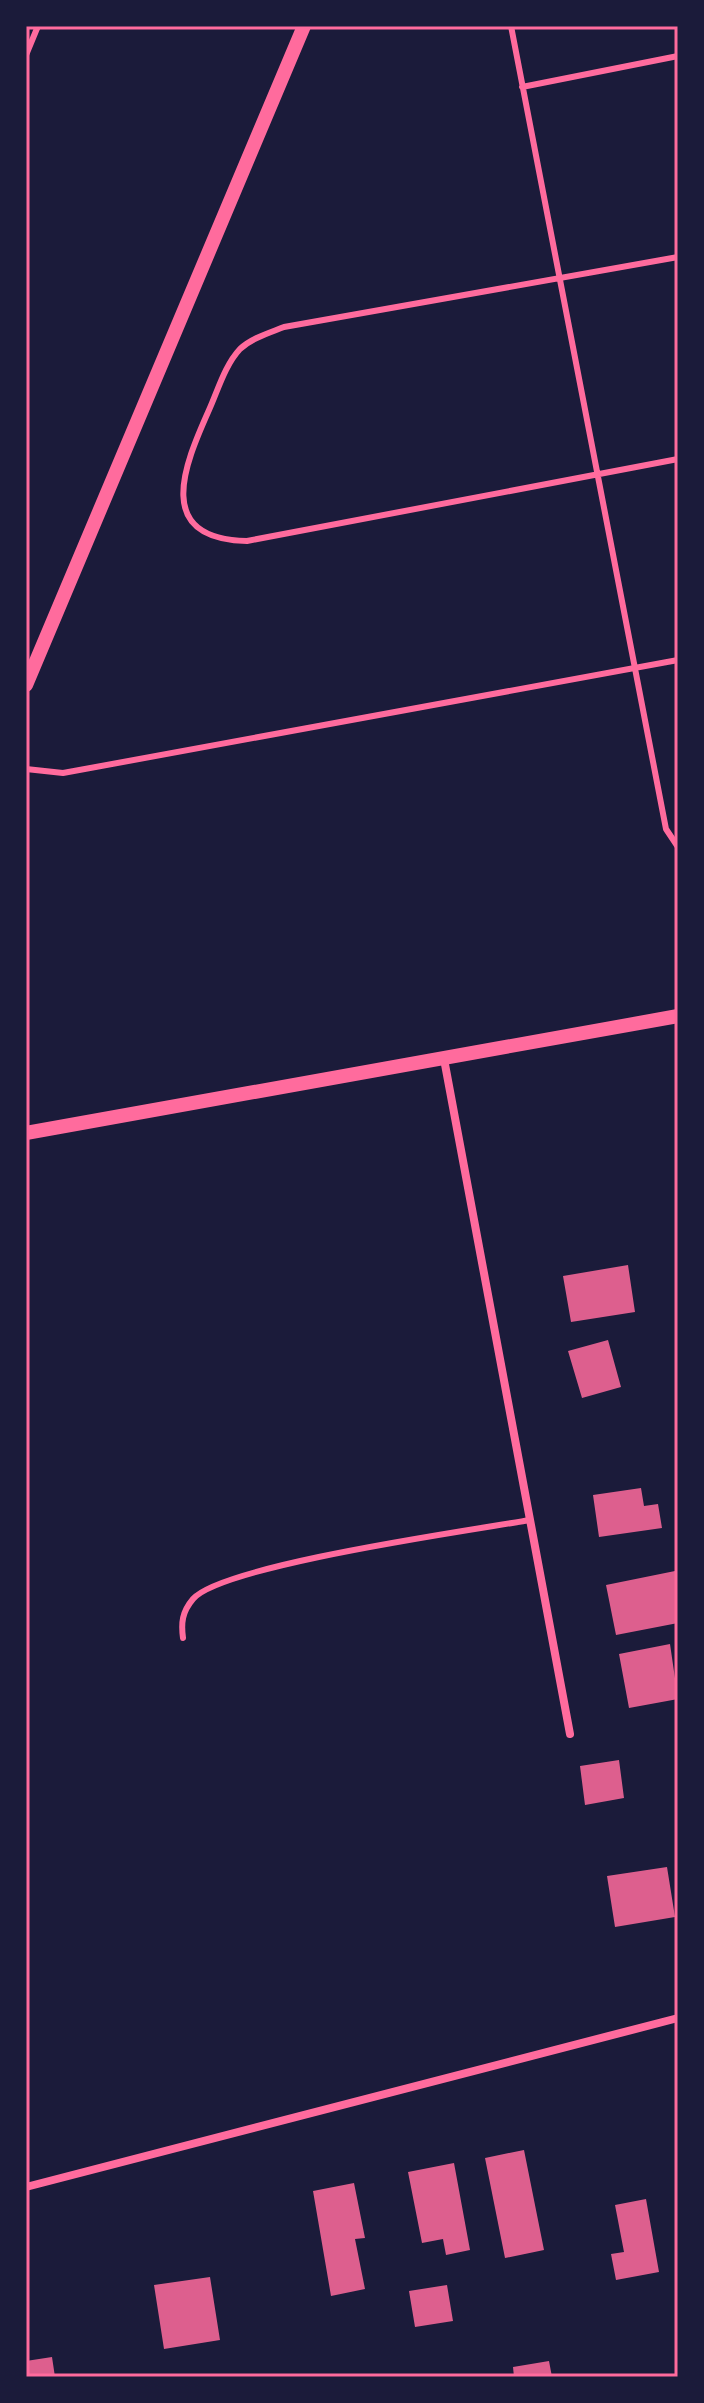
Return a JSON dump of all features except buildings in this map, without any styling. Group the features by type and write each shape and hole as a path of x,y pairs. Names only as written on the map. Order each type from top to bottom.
{"street":[{"path":"26,685 304,26"},
{"path":"26,1133 678,1016"},
{"path":"444,1059 570,1734"},
{"path":"26,2187 678,2018"}],"lane":[{"path":"26,55 38,26"},
{"path":"511,26 666,829 678,847"},
{"path":"522,87 678,56"},
{"path":"678,257 284,327 258,337 241,348 229,365 186,461 186,507 192,523 206,535 247,541 678,459"},
{"path":"26,769 63,773 678,660"},
{"path":"183,1638 181,1620 194,1597 227,1580 280,1566 530,1520"}]}
